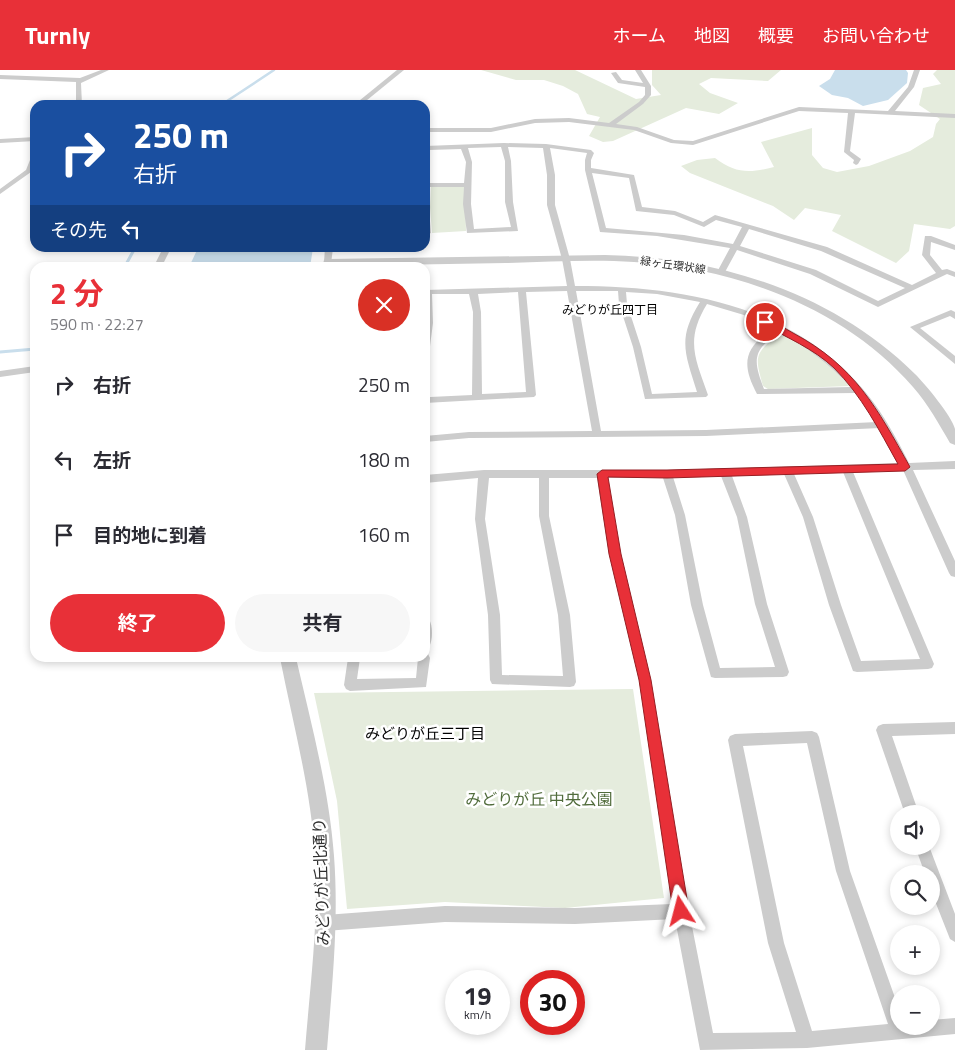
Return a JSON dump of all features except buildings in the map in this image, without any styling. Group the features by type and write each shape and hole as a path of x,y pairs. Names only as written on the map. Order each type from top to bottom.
{"street":[{"path":"0,77 80,80 106,70"},
{"path":"363,100 401,70"},
{"path":"611,124 641,103 648,95 648,85 638,70"},
{"path":"890,113 908,93 910,85 917,76 917,70"},
{"path":"614,73 620,82 648,85"},
{"path":"80,80 78,83 80,100"},
{"path":"430,130 491,130 544,120 611,124 635,128 673,142 693,143 798,109 955,116"},
{"path":"852,110 847,152 858,160 856,163"},
{"path":"0,141 30,139"},
{"path":"464,146 469,162 467,204 470,231 515,229 510,202 508,161 504,145"},
{"path":"430,148 504,145 546,146 588,151 591,153 588,160 588,170 603,230 679,235 735,247 813,271 878,304 948,274 955,265"},
{"path":"546,146 551,175 550,205 566,259 572,288 597,433"},
{"path":"0,192 30,168"},
{"path":"588,170 632,176 638,209 675,213 704,225 715,217 747,226 824,249 862,264 912,288"},
{"path":"430,185 468,185"},
{"path":"721,272 747,226"},
{"path":"948,274 926,255 928,238 955,248"},
{"name":"緑ヶ丘環状線","path":"430,262 638,259 721,272 773,289 806,302 837,319 894,360 916,382 936,407 955,440"},
{"path":"430,400 531,395 527,366 527,315 521,288"},
{"path":"430,292 521,288 622,288 676,293 751,315 779,328 836,366 871,407 905,467 955,573"},
{"path":"622,288 623,304 648,397 703,395 691,358 689,338 692,322 705,300"},
{"path":"473,291 477,312 477,397"},
{"path":"955,316 951,313 914,327 955,361"},
{"path":"779,328 759,342 752,352 750,366 760,392 857,390"},
{"path":"0,374 30,370"},
{"path":"430,439 469,435 706,433 882,425"},
{"path":"430,479 484,474 667,474 955,465"},
{"path":"787,470 808,517 856,667 928,664 902,603 873,525 846,467"},
{"path":"667,474 680,515 696,605 715,673 783,672 761,604 742,517 725,472"},
{"path":"484,474 480,519 494,614 496,680 570,682 564,615 544,516 544,473"},
{"path":"602,474 615,554 645,680 681,911 707,1045 807,1040 890,1033"},
{"name":"みどりが丘北通り","path":"289,662 311,764 322,831 325,923 316,1050"},
{"path":"353,662 350,685 422,683 424,662"},
{"path":"909,805 883,730 955,728"},
{"path":"807,1040 776,943 734,740 812,737 843,871 890,1007"},
{"path":"925,855 955,934"},
{"path":"325,923 445,914 575,916 681,911"},
{"path":"940,1028 955,1026"}],"green space":[{"path":"481,70 575,70 636,99 661,95 652,85 652,70 781,70 768,81 711,78 699,84 710,93 738,103 719,114 686,108 613,141 603,142 589,136 600,117 587,114 578,94 563,86 544,80 516,80"},
{"path":"937,70 955,70 955,226 950,229 914,224 909,251 896,263 832,231 841,215 805,208 794,220 773,206 690,173 681,166 697,160 715,158 730,167 743,171 774,167 761,142 812,128 812,155 823,168 837,172 869,166 910,151 933,137 936,124 940,119 919,105 923,88 941,84 933,74"},
{"path":"431,187 465,187 466,231 432,233"},
{"path":"777,335 797,341 807,347 817,354 850,386 768,389 763,386 758,357 764,347"},
{"name":"みどりが丘 中央公園","path":"633,689 664,898 565,908 445,902 347,909 337,801 314,693"}],"water":[{"path":"835,70 906,70 908,73 907,83 888,100 863,106 848,98 832,95 819,86 830,79"},
{"path":"196,252 312,252 311,262 191,262"}],"waterway":[{"path":"229,100 274,70"},
{"path":"127,262 133,252"},
{"path":"0,352 30,349"}],"district":[{"name":"みどりが丘四丁目","path":"610,309"},
{"name":"みどりが丘三丁目","path":"425,733"}],"route":[{"path":"681,911 645,680 615,554 602,474 667,474 846,467 905,467 871,407 836,366 804,343 765,322"}]}
